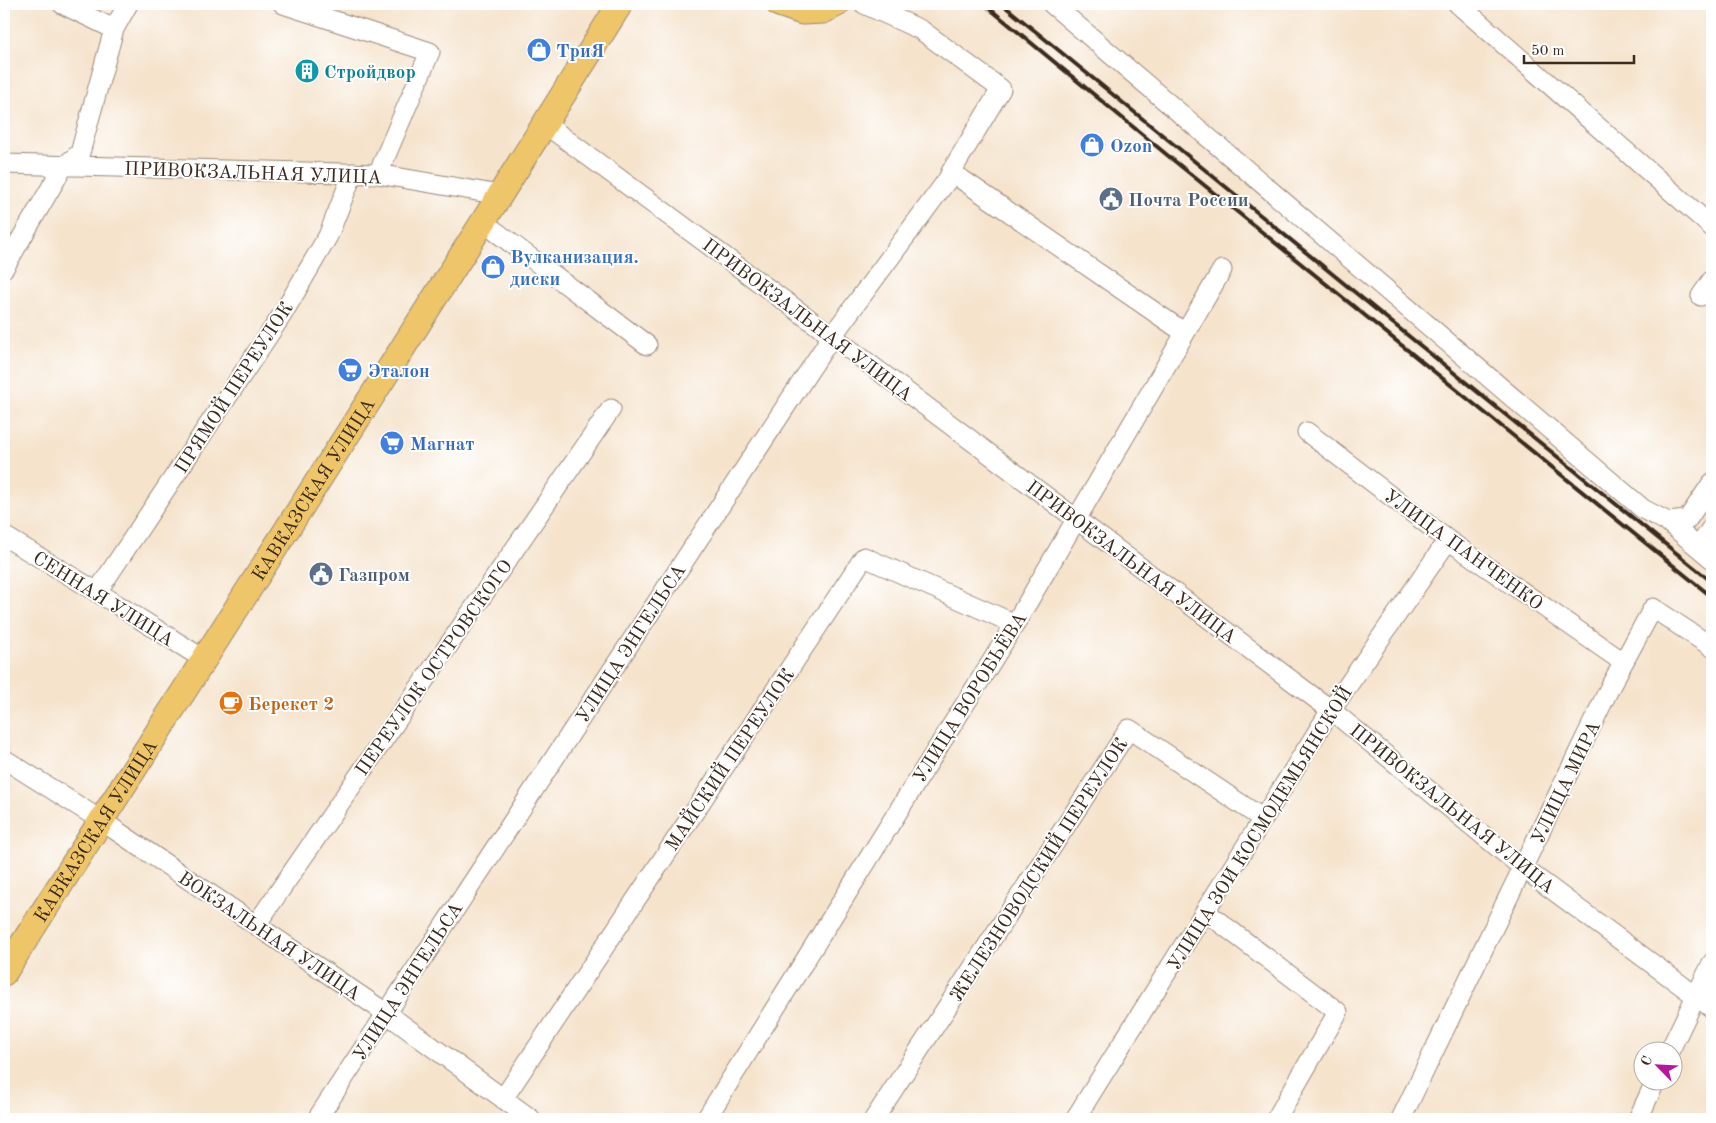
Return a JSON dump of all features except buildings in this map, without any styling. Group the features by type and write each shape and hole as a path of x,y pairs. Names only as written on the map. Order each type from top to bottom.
{"main road":[{"name":"КАВКАЗСКАЯ УЛИЦА","path":"4,973 205,660 620,4"},
{"path":"779,4 802,12 823,11 837,4"}],"street":[{"path":"62,4 114,29"},
{"path":"4,268 64,166 80,154 114,29 128,4"},
{"path":"284,4 430,52 378,174"},
{"name":"УЛИЦА ЭНГЕЛЬСА","path":"316,1119 832,336 948,179 1001,89 921,30 864,4"},
{"path":"1052,4 1643,509 1668,522 1706,553 1712,527"},
{"path":"1458,4 1712,227"},
{"name":"ПРИВОКЗАЛЬНАЯ УЛИЦА","path":"545,124 1332,710 1524,868 1712,1008"},
{"name":"ПРИВОКЗАЛЬНАЯ УЛИЦА","path":"4,164 378,174 500,195"},
{"path":"951,172 1185,333"},
{"name":"ПРЯМОЙ ПЕРЕУЛОК","path":"97,592 282,315 328,236 353,173"},
{"path":"483,222 647,345"},
{"name":"УЛИЦА ВОРОБЬЁВА","path":"706,1119 1015,624 1222,270"},
{"path":"1701,296 1712,280"},
{"name":"ПЕРЕУЛОК ОСТРОВСКОГО","path":"256,925 611,409"},
{"name":"УЛИЦА ПАНЧЕНКО","path":"1306,432 1448,540 1623,662"},
{"path":"1668,522 1687,520 1712,483"},
{"name":"СЕННАЯ УЛИЦА","path":"4,536 205,660"},
{"name":"УЛИЦА ЗОИ КОСМОДЕМЬЯНСКОЙ","path":"1075,1119 1332,710 1448,540"},
{"name":"МАЙСКИЙ ПЕРЕУЛОК","path":"503,1099 864,557 1015,624"},
{"name":"УЛИЦА МИРА","path":"1401,1119 1623,662 1653,608 1712,647"},
{"name":"ЖЕЛЕЗНОВОДСКИЙ ПЕРЕУЛОК","path":"874,1119 1129,729 1263,819"},
{"name":"ВОКЗАЛЬНАЯ УЛИЦА","path":"4,759 102,822 386,1013 531,1119"},
{"path":"1206,912 1338,1012 1276,1119"},
{"path":"1675,1040 1712,963"},
{"path":"1638,1119 1651,1090"}],"railway":[{"path":"984,4 1712,597"},
{"path":"1002,4 1712,582"}],"place":[{"name":"ТриЯ","path":"539,50"},
{"name":"Стройдвор","path":"307,71"},
{"name":"Ozon","path":"1092,145"},
{"name":"Почта России","path":"1111,199"},
{"name":"Вулканизация. диски","path":"493,267"},
{"name":"Эталон","path":"350,370"},
{"name":"Магнат","path":"392,443"},
{"name":"Газпром","path":"321,574"},
{"name":"Берекет 2","path":"231,703"}]}
